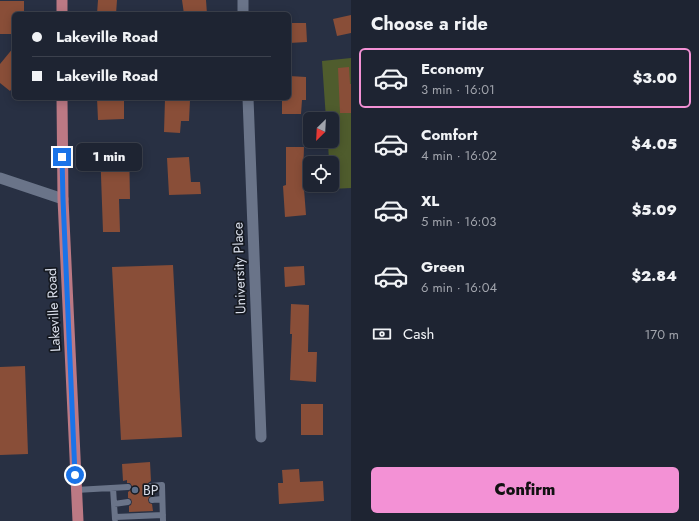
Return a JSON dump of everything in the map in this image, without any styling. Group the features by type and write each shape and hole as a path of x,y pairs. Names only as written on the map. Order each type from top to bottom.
{"main road":[{"path":"62,0 62,12"},
{"name":"Lakeville Road","path":"62,100 63,199 78,521"}],"street":[{"path":"243,0 243,12"},
{"name":"University Place","path":"248,100 261,438"},
{"path":"0,178 63,199"}],"lane":[{"path":"113,488 115,519 163,518 162,485 152,486"},
{"path":"76,490 128,487"},
{"path":"152,500 162,499"},
{"path":"114,504 128,502"}],"green space":[{"path":"351,58 351,188 339,189 339,156 329,156 328,148 339,148 339,112 326,112 322,61"}],"building":[{"path":"98,0 117,0 116,12 97,12"},
{"path":"182,0 206,0 207,12 184,12"},
{"path":"0,1 24,1 24,12 12,12 12,34 0,34"},
{"path":"351,15 351,33 337,36 333,19"},
{"path":"291,23 306,23 307,42 291,43"},
{"path":"12,49 12,88 10,91 0,83 0,64"},
{"path":"349,67 351,84 351,113 340,113 338,68"},
{"path":"291,76 306,77 306,100 302,100 301,114 282,114 282,100 291,100"},
{"path":"97,100 124,100 124,119 98,120"},
{"path":"165,100 190,100 189,121 181,121 180,133 164,132"},
{"path":"129,146 130,199 119,199 120,232 103,232 100,147"},
{"path":"286,147 303,147 303,192 304,192 306,215 285,217 283,186 286,185"},
{"path":"189,157 191,182 200,182 201,194 169,195 167,158"},
{"path":"173,265 182,437 121,440 112,267"},
{"path":"304,266 305,285 285,287 284,267"},
{"path":"291,304 309,305 308,352 317,352 316,382 290,380 292,334 290,334"},
{"path":"25,366 28,454 0,455 0,367"},
{"path":"301,404 323,404 323,435 301,435"},
{"path":"150,462 151,481 147,486 148,489 152,490 152,495 148,500 149,503 152,504 153,511 129,512 129,506 132,502 131,499 128,498 128,492 132,489 132,486 130,483 127,483 127,480 123,481 122,464"},
{"path":"299,469 300,482 323,481 324,501 279,504 278,483 283,483 282,470"}],"place":[{"name":"BP","path":"135,490"}],"route":[{"path":"62,157 75,475"}]}
